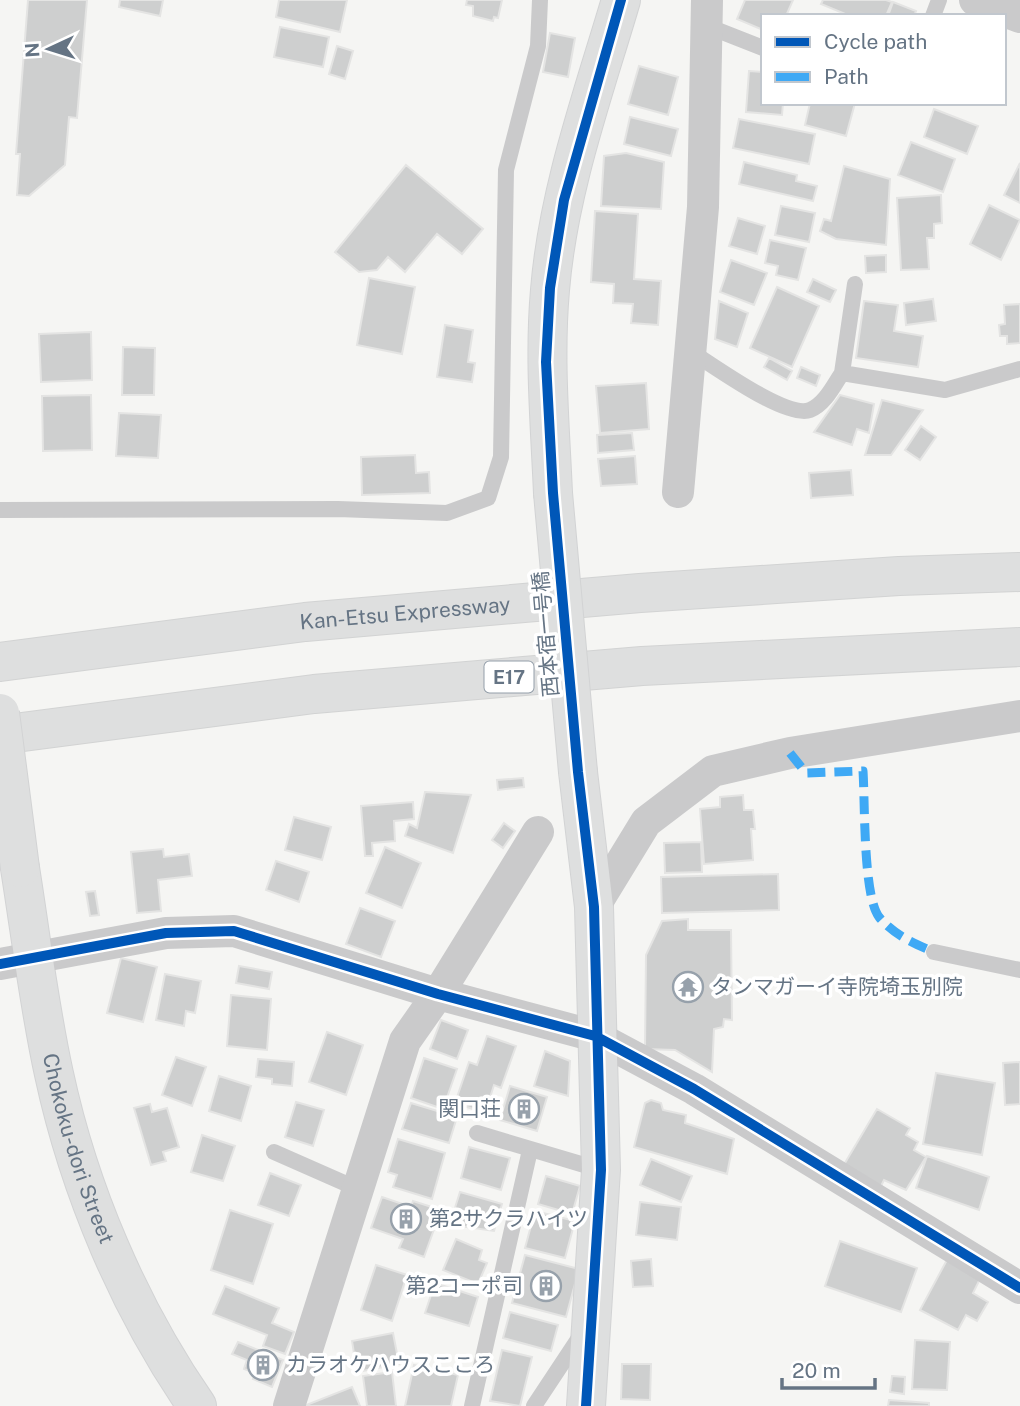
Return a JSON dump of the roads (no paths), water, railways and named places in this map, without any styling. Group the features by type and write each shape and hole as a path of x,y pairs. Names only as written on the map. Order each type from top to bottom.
{"main road":[{"name":"西本宿一号橋","path":"586,1406 601,1170 595,1036 594,907 578,772 553,493 546,362 550,288 564,200 621,0"},
{"name":"Kan-Etsu Expressway","path":"0,662 345,619 640,593 899,576 1020,572"},
{"name":"E17","path":"0,735 341,691 642,666 1020,647"},
{"name":"Chokoku-dori Street","path":"0,713 20,868 17,961 102,1228 136,1305 197,1406"}],"street":[{"path":"975,0 1020,17"},
{"path":"678,492 704,207 707,13"},
{"path":"594,907 646,822 713,771 790,753 1020,716"},
{"path":"289,1406 405,1041 438,994 538,832"},
{"path":"17,961 166,933 234,931 438,994 595,1036 694,1089 1020,1288"}],"lane":[{"path":"0,510 338,509 447,513 488,498 501,457 506,170 538,46 540,0"},
{"path":"707,13 761,47"},
{"path":"690,351 778,404 797,412 812,409 828,395 842,373 855,284"},
{"path":"842,373 945,390 1020,369"},
{"path":"934,952 1020,970"},
{"path":"477,1133 601,1170"},
{"path":"472,1406 530,1150"},
{"path":"274,1152 358,1189"},
{"path":"534,1406 592,1316"}],"place":[{"name":"タンマガーイ寺院埼玉別院","path":"688,987"},
{"name":"関口荘","path":"524,1109"},
{"name":"第2サクラハイツ","path":"406,1219"},
{"name":"第2コーポ司","path":"546,1286"},
{"name":"カラオケハウスこころ","path":"263,1365"}]}
